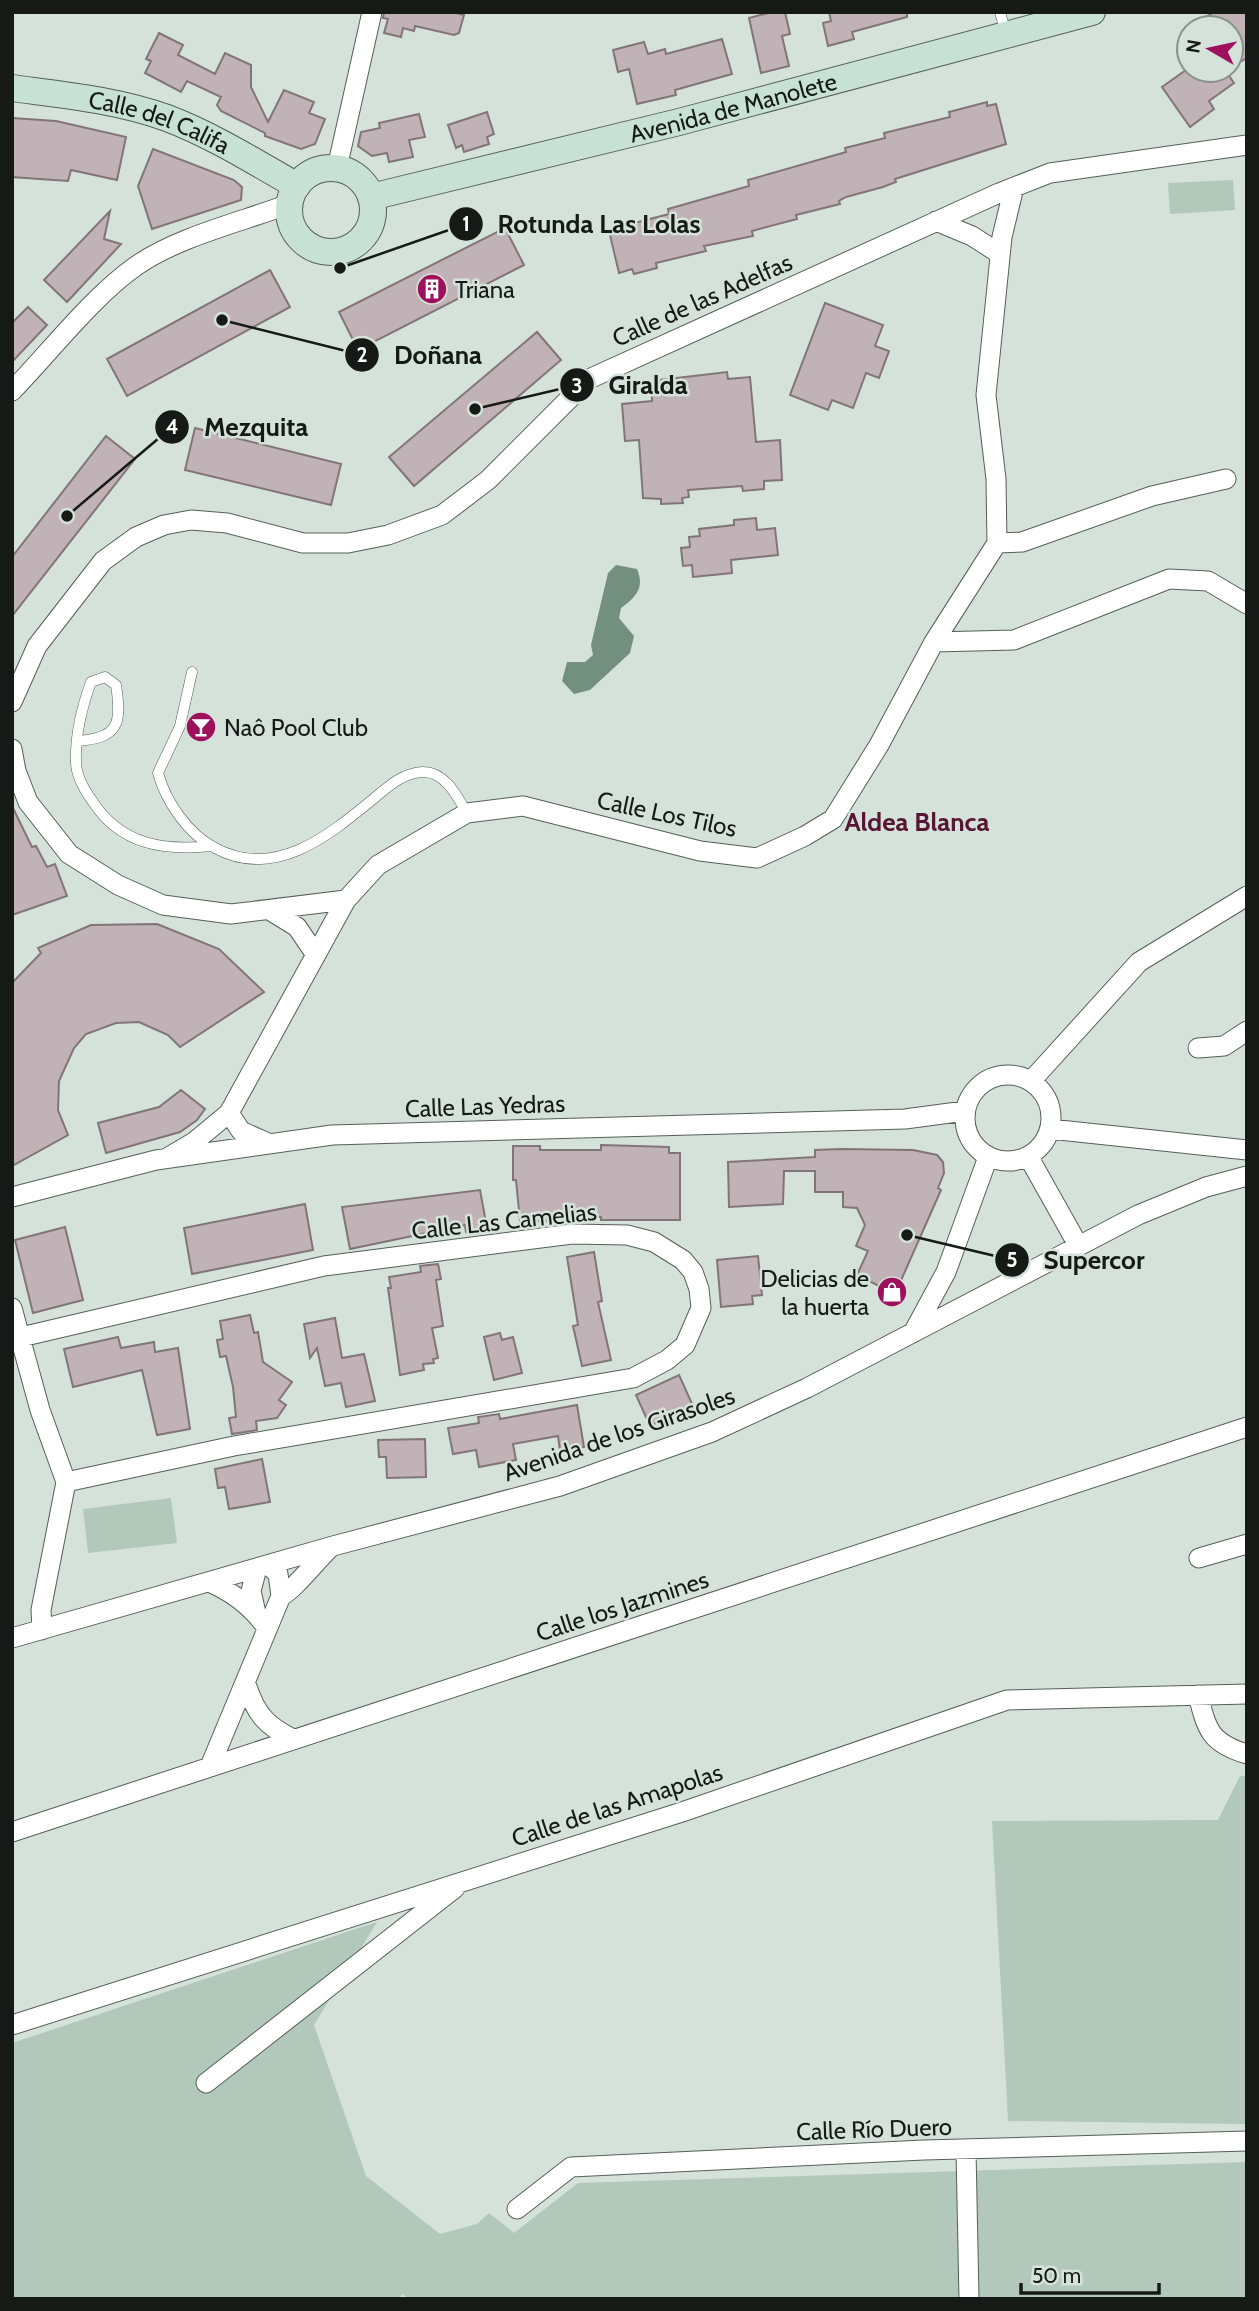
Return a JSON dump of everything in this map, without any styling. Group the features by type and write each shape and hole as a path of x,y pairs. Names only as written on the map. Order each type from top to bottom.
{"street":[{"path":"337,169 372,12"},
{"name":"Avenida de Manolete","path":"371,197 679,122 1012,23 1092,12"},
{"name":"Calle del Califa","path":"12,88 95,98 167,118 241,154 293,195"},
{"name":"Calle de las Adelfas","path":"12,702 37,646 103,561 136,537 164,525 191,520 227,523 303,543 348,543 388,535 442,515 488,480 589,379 936,221 1050,173 1247,145"},
{"path":"12,391 102,297 136,266 293,195 314,172 337,169 358,178 371,197 373,208 369,229 355,245 335,253 324,252 304,243 292,226 293,195"},
{"path":"1014,187 1000,254 986,395 996,479 997,543 1022,542 1152,496 1226,479"},
{"path":"936,221 972,236 1000,254"},
{"name":"Calle Los Tilos","path":"167,1158 194,1142 229,1112 346,900 378,864 467,813 523,806 700,851 757,858 805,836 833,819 879,745 934,642 997,543"},
{"path":"934,642 1014,640 1169,579 1208,581 1247,604"},
{"path":"12,748 16,772 28,802 69,854 118,885 163,905 231,914 346,900"},
{"path":"1031,1080 1139,962 1247,896"},
{"path":"271,911 297,927 316,956"},
{"path":"1198,1048 1224,1046 1247,1031"},
{"path":"1015,1074 1031,1080 1044,1093 1051,1110 1050,1129 1042,1145 1028,1156 1002,1161 988,1157 969,1138 965,1111 976,1088 998,1075 1015,1074"},
{"name":"Calle Las Yedras","path":"12,1197 167,1158 332,1135 905,1119 965,1111"},
{"path":"229,1112 241,1131 269,1143"},
{"path":"1050,1129 1247,1150"},
{"path":"1028,1156 1078,1245"},
{"path":"913,1333 946,1272 988,1157"},
{"name":"Avenida de los Girasoles","path":"12,1638 333,1546 560,1486 712,1432 807,1388 1138,1215 1206,1187 1247,1176"},
{"name":"Calle Las Camelias","path":"21,1337 324,1266 572,1234 627,1235 654,1242 683,1260 693,1272 699,1289 701,1308 685,1345 667,1360 633,1378 234,1446 66,1482"},
{"path":"12,1308 40,1410 66,1482 41,1610 42,1630"},
{"name":"Calle los Jazmines","path":"12,1832 212,1764 1247,1427"},
{"path":"1199,1558 1247,1544"},
{"path":"212,1764 246,1684 262,1621 281,1596 289,1594 301,1576 333,1546"},
{"path":"262,1621 251,1591 262,1567 278,1574 281,1596"},
{"path":"209,1582 226,1590 262,1621"},
{"path":"246,1684 253,1706 271,1728 293,1739"},
{"name":"Calle de las Amapolas","path":"12,2025 467,1878 682,1812 1007,1700 1247,1694"},
{"path":"1198,1695 1207,1730 1225,1748 1247,1754"},
{"path":"206,2082 467,1878"},
{"name":"Calle Río Duero","path":"517,2209 570,2166 1247,2141"},
{"path":"966,2150 969,2299"}],"lane":[{"path":"192,671 180,726 158,773 162,789 197,838 230,856 264,860 295,854 335,831 401,776 425,772 443,778 467,813"},
{"path":"77,741 99,739 111,733 118,721 116,685 105,677 91,682 77,741 76,765 86,791 102,816 123,834 155,848 178,850 212,846"}],"shaded area":[{"path":"1233,180 1235,210 1170,214 1168,183"},
{"path":"616,565 637,569 640,582 638,592 621,608 619,618 634,636 630,653 590,690 574,694 562,681 567,662 585,662 593,655 591,645 608,573"},
{"path":"171,1498 177,1543 88,1553 83,1509"},
{"path":"1240,1776 1247,1776 1247,2124 1008,2121 992,1821 1218,1820"},
{"path":"377,1922 314,2025 366,2176 440,2234 477,2224 489,2213 514,2233 578,2183 1247,2162 1247,2299 410,2299 402,2294 399,2299 12,2299 12,2043"}],"building":[{"path":"384,12 452,12 464,15 459,33 454,35 415,26 414,31 403,28 401,37 384,33 388,19 383,18"},
{"path":"772,12 785,12 790,34 782,36 789,66 761,73 749,18"},
{"path":"829,12 907,12 907,17 852,32 854,39 828,46 823,23 831,21"},
{"path":"1247,12 1247,58 1245,59 1245,14 1211,14"},
{"path":"159,33 183,45 178,55 215,74 225,53 251,65 251,87 268,122 284,90 314,102 309,113 325,119 315,144 301,149 265,136 265,133 221,111 217,105 221,97 187,81 181,92 145,73 151,61 146,59"},
{"path":"722,39 732,74 675,90 676,95 637,104 629,69 618,72 613,50 644,42 648,54 665,49 666,54"},
{"path":"1175,78 1175,84 1233,84 1209,101 1214,109 1190,127 1162,87"},
{"path":"987,102 987,106 996,104 1006,144 895,179 896,182 883,187 846,197 839,201 840,204 796,215 797,219 752,231 753,236 704,246 706,251 656,263 657,268 634,274 632,269 619,273 610,235 621,232 619,227 669,214 668,209 749,186 748,180 846,152 845,148 885,138 884,133 950,117 949,112"},
{"path":"487,112 494,134 487,137 489,144 464,152 462,145 456,148 448,125"},
{"path":"419,114 425,137 409,140 413,157 389,162 387,153 372,156 358,146 361,132 380,128 379,123"},
{"path":"12,118 56,121 126,137 117,180 71,170 68,181 12,177"},
{"path":"153,149 234,180 242,187 241,200 152,229 138,186"},
{"path":"110,211 104,239 121,244 67,302 44,280"},
{"name":"Triana","path":"505,228 524,265 358,350 339,312"},
{"path":"270,270 290,307 127,396 107,359"},
{"path":"825,303 883,325 875,346 889,351 879,378 866,373 853,408 832,400 828,410 790,395"},
{"path":"28,307 47,325 12,362 12,323"},
{"path":"537,332 561,360 414,486 389,457"},
{"path":"727,372 728,379 750,377 756,442 780,440 782,480 764,481 764,489 743,491 742,486 688,490 689,497 682,498 683,503 661,504 661,499 643,498 639,440 625,441 622,404 652,401 652,394 661,393 660,380"},
{"path":"195,428 341,464 331,505 185,470"},
{"path":"106,436 135,459 12,616 12,557"},
{"path":"756,518 757,530 775,528 778,555 731,560 732,573 693,577 692,565 683,566 681,548 690,547 689,537 700,536 699,529 734,525 734,520"},
{"path":"12,806 32,847 36,846 47,867 55,864 67,896 12,915"},
{"path":"157,924 219,949 264,992 180,1047 168,1035 139,1022 116,1023 86,1034 74,1048 59,1081 58,1110 68,1135 12,1166 12,983 41,953 38,948 91,925"},
{"path":"181,1090 205,1109 197,1120 180,1132 106,1153 98,1123 159,1107"},
{"path":"601,1145 669,1147 669,1153 680,1153 680,1220 601,1220 601,1217 571,1216 557,1218 557,1221 520,1221 516,1180 513,1180 513,1146 540,1146 540,1150 601,1150"},
{"path":"815,1150 913,1150 937,1155 943,1162 944,1173 938,1188 941,1190 895,1294 857,1275 868,1251 856,1246 865,1225 857,1208 843,1207 843,1192 815,1192 815,1171 784,1171 783,1204 729,1207 728,1162 815,1157"},
{"path":"480,1190 487,1228 466,1232 465,1225 350,1249 342,1207"},
{"path":"305,1204 313,1250 192,1274 184,1228"},
{"path":"65,1227 83,1300 33,1313 15,1240"},
{"path":"594,1252 602,1301 598,1302 611,1360 582,1366 573,1326 578,1325 567,1257"},
{"path":"758,1256 762,1295 752,1296 753,1304 721,1307 717,1260"},
{"path":"438,1264 441,1279 436,1280 443,1326 432,1328 438,1358 433,1359 434,1363 423,1364 424,1370 400,1375 388,1288 391,1288 389,1277 421,1272 420,1266"},
{"path":"250,1315 254,1333 258,1332 263,1362 292,1382 279,1400 286,1405 277,1418 256,1421 257,1430 232,1434 229,1418 236,1417 233,1387 226,1356 220,1357 217,1340 223,1339 220,1321"},
{"path":"335,1318 342,1358 364,1354 375,1401 346,1407 341,1383 325,1386 317,1348 310,1358 304,1324"},
{"path":"500,1333 502,1340 513,1337 522,1373 494,1380 484,1337"},
{"path":"118,1337 121,1348 154,1342 155,1352 178,1348 190,1429 157,1435 142,1370 73,1387 64,1349"},
{"path":"679,1375 693,1406 650,1426 636,1395"},
{"path":"577,1405 584,1447 560,1451 558,1436 513,1444 516,1460 479,1467 476,1450 453,1454 448,1428 479,1423 478,1417 499,1414 500,1419"},
{"path":"425,1439 426,1477 387,1478 386,1457 379,1457 378,1440"},
{"path":"262,1459 270,1502 229,1509 225,1487 218,1488 215,1469"}],"place":[{"name":"Rotunda Las Lolas","path":"340,268"},
{"name":"Triana","path":"432,289"},
{"name":"Doñana","path":"222,320"},
{"name":"Giralda","path":"475,409"},
{"name":"Mezquita","path":"67,516"},
{"name":"Naô Pool Club","path":"201,727"},
{"name":"Supercor","path":"907,1235"},
{"name":"Delicias de la huerta","path":"892,1292"}],"district":[{"name":"Aldea Blanca","path":"917,822"}]}
